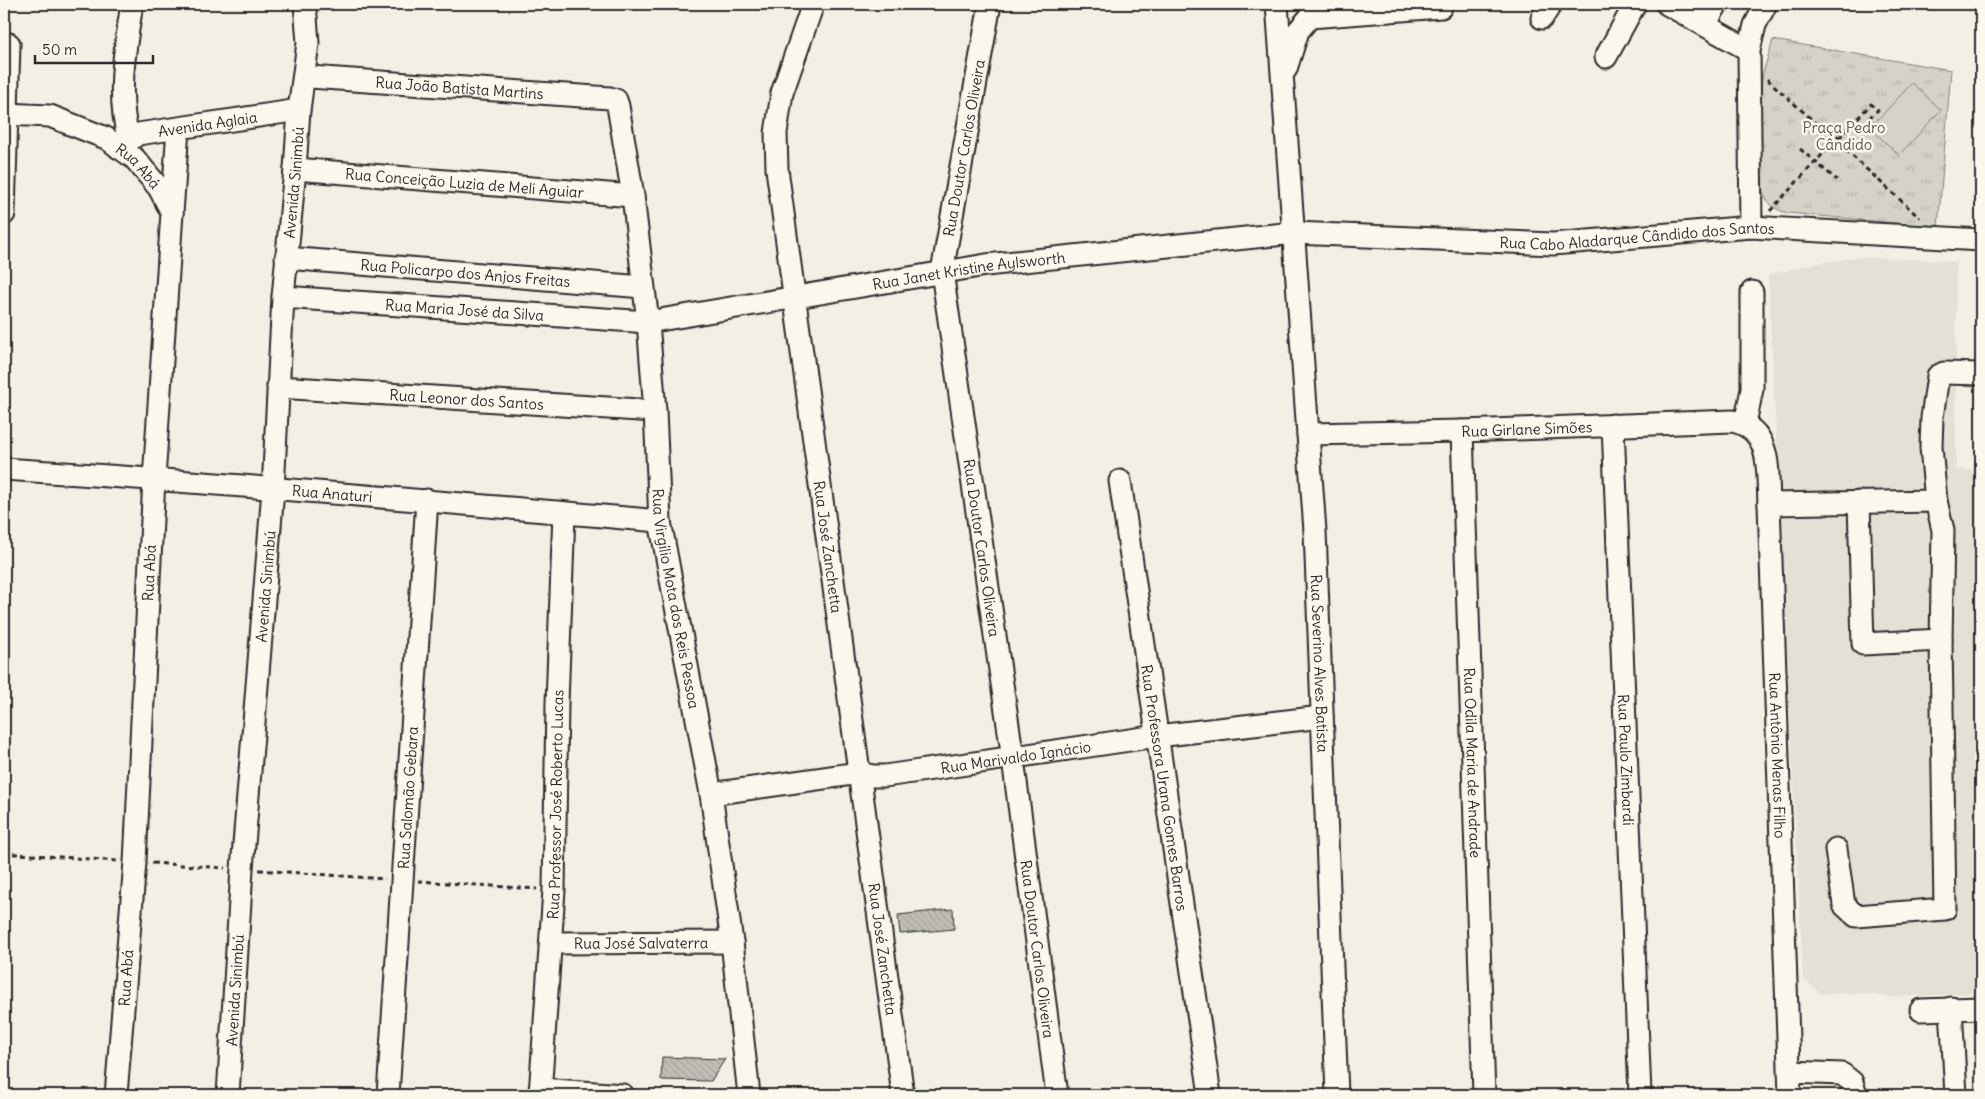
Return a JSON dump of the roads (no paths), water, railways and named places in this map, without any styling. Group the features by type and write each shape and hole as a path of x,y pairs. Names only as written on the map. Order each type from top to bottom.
{"street":[{"path":"124,144 122,96 126,42 132,4"},
{"name":"Avenida Sinimbú","path":"228,1095 242,869 273,490 283,297 299,110 308,43 305,4"},
{"name":"Rua José Zanchetta","path":"813,4 782,93 776,133 777,169 903,1095"},
{"name":"Rua Doutor Carlos Oliveira","path":"990,4 942,272 1013,759 1057,1095"},
{"name":"Rua Severino Alves Batista","path":"1277,4 1315,531 1337,1095"},
{"path":"1606,57 1635,4"},
{"path":"1667,4 1749,50"},
{"path":"1705,25 1717,4"},
{"path":"1750,227 1749,50 1755,25 1766,4"},
{"path":"1283,79 1298,31 1310,17 1388,7 1441,7"},
{"path":"4,214 9,44"},
{"name":"Rua João Batista Martins","path":"304,78 610,98 616,100"},
{"name":"Rua Virgílio Mota dos Reis Pessoa","path":"616,100 633,196 648,322 655,411 660,521 711,794 732,942 749,1095"},
{"name":"Avenida Aglaia","path":"124,144 138,134 299,110"},
{"name":"Rua Abá","path":"6,113 50,116 124,144 159,188 172,213 154,479 134,862 116,1095"},
{"path":"172,213 178,128"},
{"name":"Rua Conceição Luzia de Meli Aguiar","path":"295,169 633,196"},
{"name":"Rua Cabo Aladarque Cândido dos Santos","path":"1294,233 1553,244 1750,227 1981,240"},
{"name":"Rua Janet Kristine Aylsworth","path":"648,322 942,272 1294,233"},
{"name":"Rua Policarpo dos Anjos Freitas","path":"286,258 643,287"},
{"path":"1745,424 1752,389 1752,292"},
{"name":"Rua Maria José da Silva","path":"283,297 648,322"},
{"path":"1836,850 1844,905 1856,916 1945,909 1941,640 1942,530 1936,501 1931,447 1932,418 1938,376 1944,373 1955,372 1981,374"},
{"name":"Rua Leonor dos Santos","path":"278,387 655,411"},
{"name":"Rua Girlane Simões","path":"1308,434 1462,431 1733,421 1745,424"},
{"name":"Rua Antônio Menas Filho","path":"1745,424 1756,432 1763,442 1769,504 1790,1095"},
{"name":"Rua Paulo Zimbardi","path":"1613,425 1640,1095"},
{"name":"Rua Odila Maria de Andrade","path":"1462,431 1484,1095"},
{"name":"Rua Anaturi","path":"4,470 154,479 273,490 427,500 660,521"},
{"name":"Rua Professora Urana Gomes Barros","path":"1120,481 1210,1095"},
{"name":"Rua Salomão Gebara","path":"388,1095 427,500"},
{"path":"1769,504 1936,501"},
{"path":"1859,502 1863,644 1941,640"},
{"name":"Rua Professor José Roberto Lucas","path":"540,1092 554,890 564,513"},
{"name":"Rua Marivaldo Ignácio","path":"711,794 859,772 873,776 885,776 1013,759 1157,736 1322,717"},
{"name":"Rua José Salvaterra","path":"551,943 732,942"},
{"path":"1952,1008 1956,1095"},
{"path":"1921,1010 1981,1008"},
{"path":"1789,1072 1842,1074 1852,1082 1856,1095"},
{"path":"540,1092 623,1095"}],"park label":[{"name":"Praça Pedro Cândido","path":"1844,136"}]}
